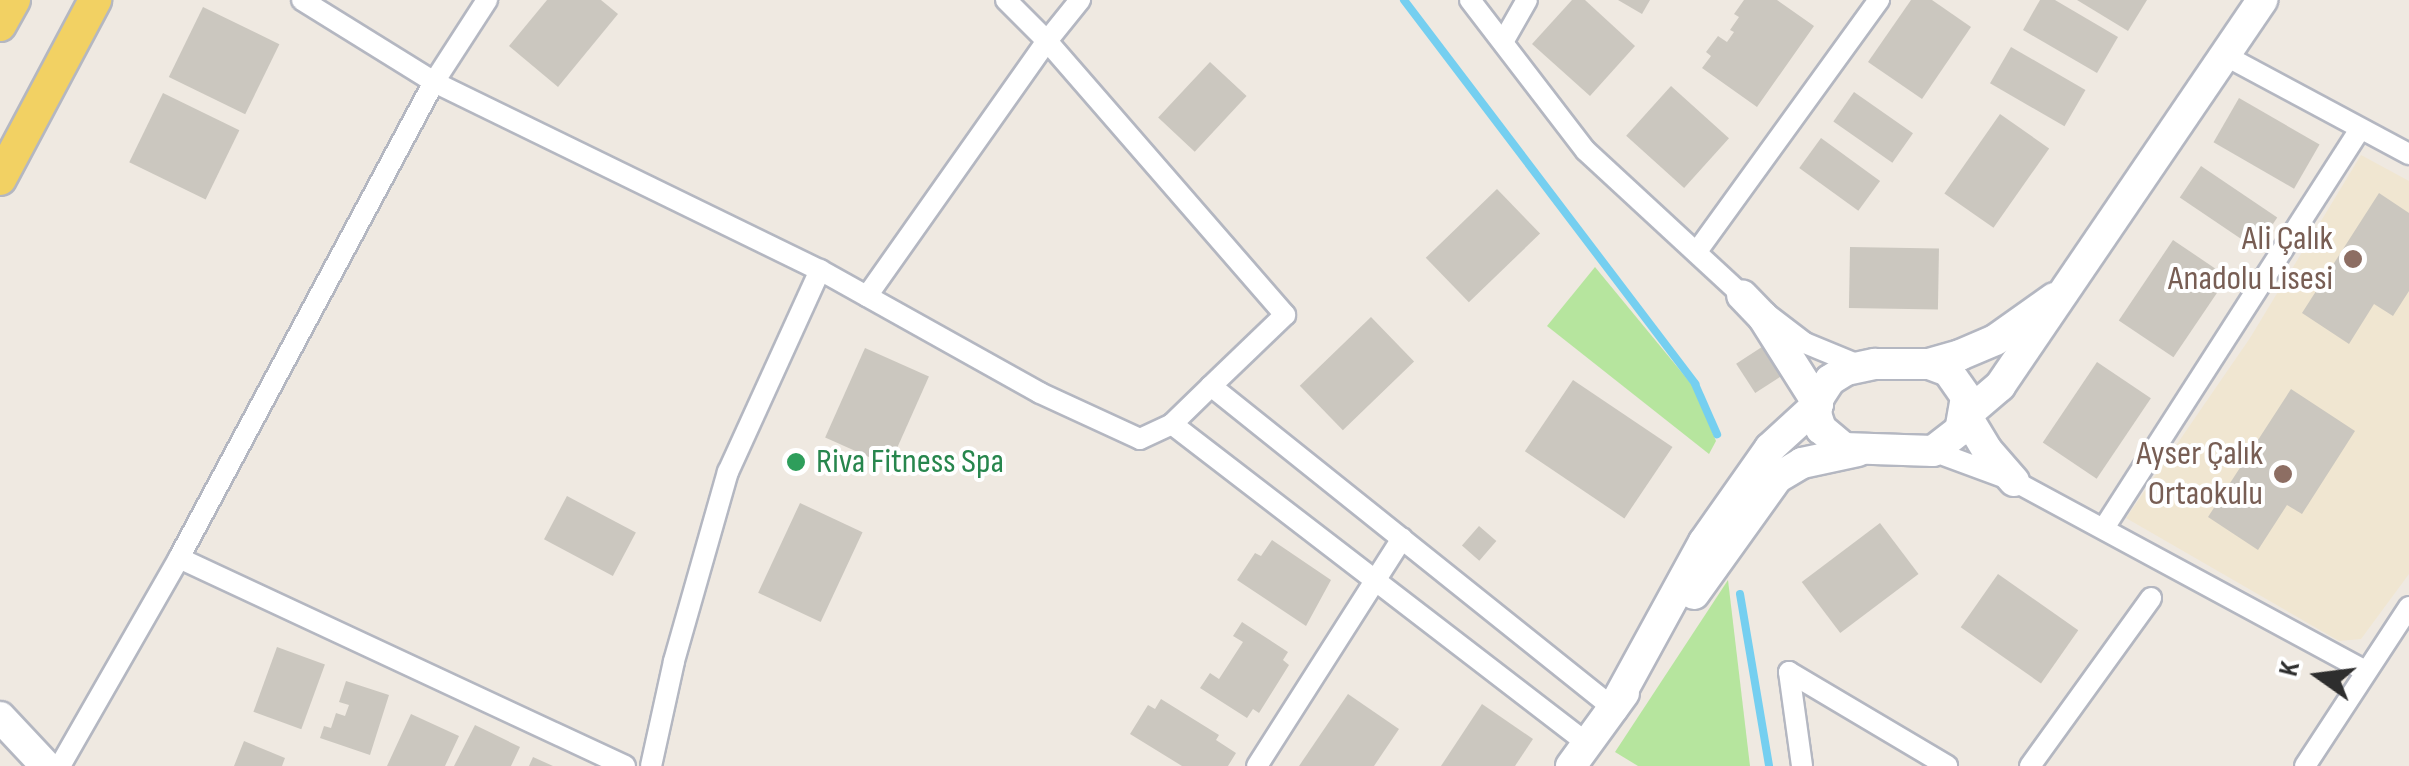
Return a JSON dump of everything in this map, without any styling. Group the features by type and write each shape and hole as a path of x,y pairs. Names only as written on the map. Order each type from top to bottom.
{"main road":[{"path":"0,25 14,0"},
{"path":"0,179 95,0"}],"street":[{"path":"302,0 434,82 820,270 1040,393 1140,439 1172,424 1285,314 1047,41 1006,0"},
{"path":"60,766 179,558 434,82 487,0"},
{"path":"867,296 1080,0"},
{"path":"1470,0 1586,151 1698,250 1763,317 1818,404"},
{"path":"1504,42 1528,0"},
{"path":"1698,250 1879,0"},
{"path":"1966,415 2000,386 2262,0"},
{"path":"2226,56 2409,154"},
{"path":"2104,528 2360,129"},
{"path":"651,766 674,661 728,472 820,270"},
{"path":"1861,450 1831,441 1816,414 1830,380 1864,367 1929,364 1994,340 2042,303 2066,293"},
{"path":"1742,294 1805,342 1864,367"},
{"path":"1929,364 1948,371 1966,396 1966,415 1960,430 1934,451"},
{"path":"1211,386 1613,708"},
{"path":"1172,424 1375,579 1582,758 1704,542 1770,448 1818,404"},
{"path":"1966,415 1987,450 2014,481"},
{"path":"1613,708 1777,478 1802,464 1861,450 1934,451 2014,481 2364,670"},
{"path":"1256,766 1402,538"},
{"path":"179,558 624,766"},
{"path":"2030,766 2151,598"},
{"path":"2305,766 2364,670 2409,607"},
{"path":"1802,766 1788,672 1947,766"},
{"path":"0,717 46,766"}],"shaded area":[{"name":"Ayser Çalık Ortaokulu","path":"2361,155 2409,181 2409,574 2361,639 2339,641 2126,518 2250,338"}],"green space":[{"path":"1595,267 1693,386 1716,441 1709,454 1547,326"},
{"path":"1728,580 1750,766 1638,766 1615,752"}],"building":[{"path":"547,0 601,0 618,14 558,87 509,46"},
{"path":"1572,0 1585,0 1635,46 1590,96 1532,44"},
{"path":"1618,0 1650,0 1642,14"},
{"path":"1744,0 1777,0 1814,26 1757,107 1702,68 1711,56 1706,52 1718,36 1727,42 1734,32 1730,30 1739,17 1734,14"},
{"path":"1911,0 1932,0 1971,27 1922,99 1868,62"},
{"path":"2040,0 2055,0 2118,37 2097,73 2023,30"},
{"path":"2077,0 2147,0 2128,31"},
{"path":"203,7 279,44 245,114 169,77"},
{"path":"2011,47 2085,90 2064,126 1990,83"},
{"path":"1210,62 1247,96 1195,152 1158,118"},
{"path":"1671,86 1729,138 1684,188 1626,136"},
{"path":"1854,92 1913,133 1892,163 1833,121"},
{"path":"163,93 239,130 206,199 129,162"},
{"path":"2239,98 2320,144 2294,189 2214,142"},
{"path":"2000,114 2049,148 1994,228 1944,193"},
{"path":"1821,138 1880,181 1858,211 1799,168"},
{"path":"2201,166 2277,217 2256,249 2180,198"},
{"path":"1497,189 1540,234 1469,302 1426,258"},
{"name":"Ali Çalık Anadolu Lisesi","path":"2379,193 2409,213 2409,291 2393,316 2374,304 2349,344 2302,313"},
{"path":"2173,240 2228,277 2173,357 2119,320"},
{"path":"1850,247 1939,249 1938,310 1849,308"},
{"path":"1371,317 1414,362 1343,430 1300,386"},
{"path":"1768,343 1787,372 1755,393 1736,364"},
{"path":"865,348 929,376 889,466 825,438"},
{"path":"2097,362 2151,398 2097,479 2043,442"},
{"path":"1573,380 1672,447 1624,518 1525,451"},
{"name":"Ayser Çalık Ortaokulu","path":"2291,389 2355,431 2302,514 2287,505 2258,550 2208,517"},
{"path":"567,496 636,533 613,576 544,539"},
{"path":"800,503 863,532 821,622 758,593"},
{"path":"1880,523 1919,574 1840,633 1802,582"},
{"path":"1479,526 1496,541 1479,561 1462,546"},
{"path":"1272,540 1331,580 1306,626 1237,580 1255,553 1261,556"},
{"path":"1998,574 2078,630 2041,683 1961,627"},
{"path":"1242,622 1288,652 1283,660 1289,665 1259,713 1253,709 1247,718 1200,688 1210,673 1219,679 1243,642 1233,636"},
{"path":"277,647 325,664 301,729 253,712"},
{"path":"346,681 389,695 370,755 320,738 324,726 331,728 336,713 345,716 349,705 339,702"},
{"path":"1348,694 1399,729 1374,766 1299,766"},
{"path":"1161,699 1219,735 1216,740 1236,753 1228,766 1182,766 1130,734 1148,705 1155,709"},
{"path":"1482,704 1533,739 1515,766 1441,766"},
{"path":"411,714 459,736 445,766 387,766"},
{"path":"475,725 520,747 511,766 454,766"},
{"path":"244,741 285,758 282,766 234,766"},
{"path":"533,757 553,766 529,766"}],"waterway":[{"path":"1404,0 1695,384 1717,434"},
{"path":"1740,594 1769,766"}],"place":[{"name":"Ali Çalık Anadolu Lisesi","path":"2353,259"},
{"name":"Riva Fitness Spa","path":"796,462"},
{"name":"Ayser Çalık Ortaokulu","path":"2283,474"}]}
